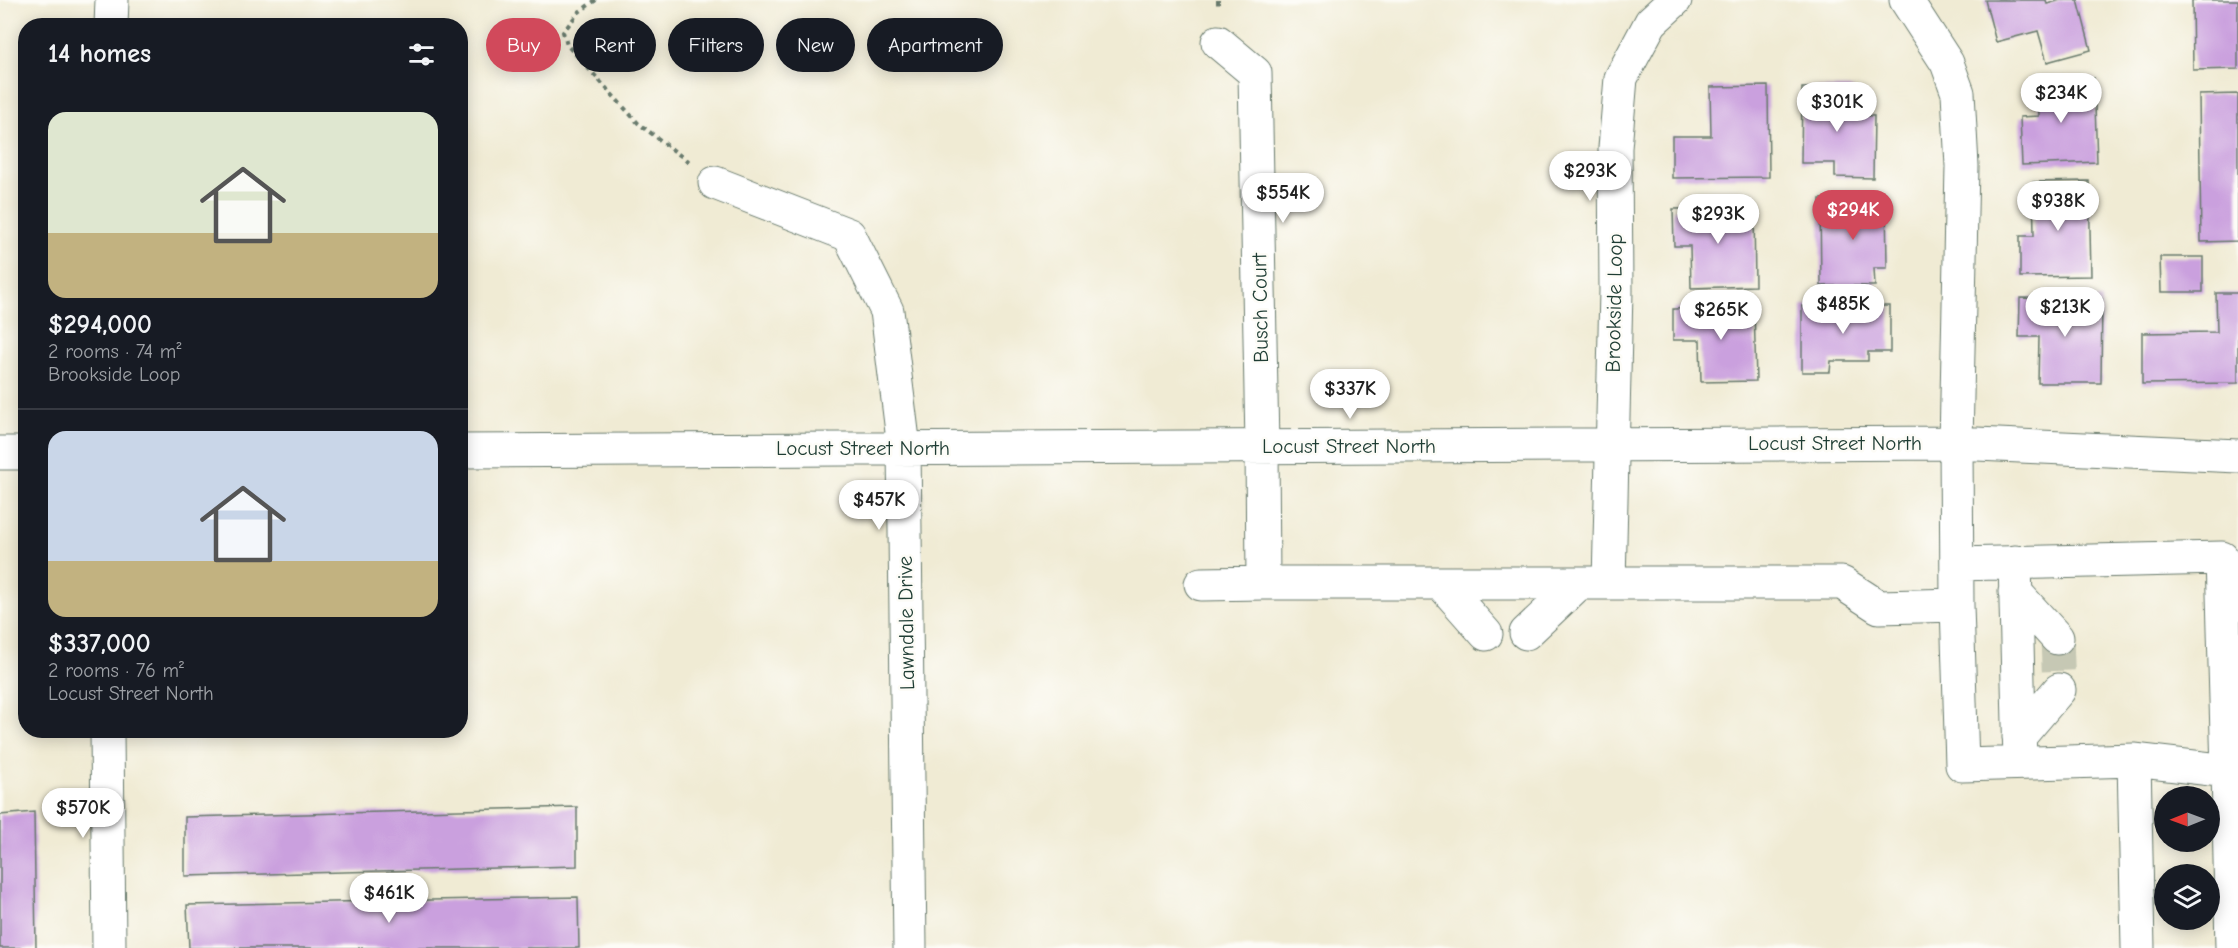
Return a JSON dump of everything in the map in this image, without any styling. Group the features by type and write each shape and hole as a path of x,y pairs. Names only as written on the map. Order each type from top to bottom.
{"street":[{"path":"111,18 112,0"},
{"name":"Brookside Loop","path":"1594,583 1611,444 1616,291 1615,148 1621,78 1651,22 1675,0"},
{"path":"1906,0 1947,63 1958,93 1962,166 1956,442 1957,604 1962,765 2020,750 2134,760 2233,776"},
{"name":"Busch Court","path":"1218,42 1255,73 1263,583"},
{"name":"Lawndale Drive","path":"716,183 849,236 887,310 904,448 910,948"},
{"name":"Locust Street North","path":"468,451 1956,442 2238,456"},
{"path":"0,453 18,453"},
{"path":"1957,564 2015,577 2222,558 2233,776 2232,948"},
{"path":"2015,577 2057,638"},
{"path":"2015,577 2020,750"},
{"path":"1526,633 1594,583"},
{"path":"1201,584 1842,583 1879,607 1957,604"},
{"path":"1441,584 1486,634"},
{"path":"2020,750 2059,690"},
{"path":"107,738 109,948"},
{"path":"2134,760 2139,948"}],"path":[{"path":"596,0 579,12 563,32 567,45 638,123 716,183"}],"building":[{"path":"1985,0 2046,0 2047,4 2061,0 2078,0 2091,50 2047,62 2038,31 1996,42"},
{"path":"2192,0 2238,0 2238,69 2193,70"},
{"path":"2094,78 2097,162 2022,165 2020,117 2039,116 2038,80"},
{"path":"1768,86 1769,177 1672,178 1672,136 1711,136 1710,87"},
{"path":"1802,88 1853,88 1853,115 1874,116 1873,178 1835,177 1835,163 1801,163"},
{"path":"2238,94 2238,241 2201,242 2199,95"},
{"path":"2089,181 2091,276 2020,277 2020,236 2034,236 2033,182"},
{"path":"1886,198 1887,268 1874,268 1875,286 1821,286 1820,199"},
{"path":"1754,208 1755,286 1691,288 1690,246 1674,246 1673,209"},
{"path":"2160,257 2203,257 2203,292 2161,292"},
{"path":"2216,293 2238,293 2238,383 2142,384 2142,333 2217,332"},
{"path":"2020,298 2102,299 2101,383 2038,383 2039,337 2019,337"},
{"path":"1802,306 1890,306 1890,352 1868,352 1868,361 1831,361 1830,372 1802,372"},
{"path":"1754,307 1756,381 1701,382 1700,340 1673,340 1673,309"},
{"path":"577,807 577,866 185,876 185,817"},
{"path":"34,812 36,948 0,948 0,815"},
{"path":"578,897 579,948 189,948 187,905"}],"tunnel":[{"path":"2057,638 2059,690"}]}
